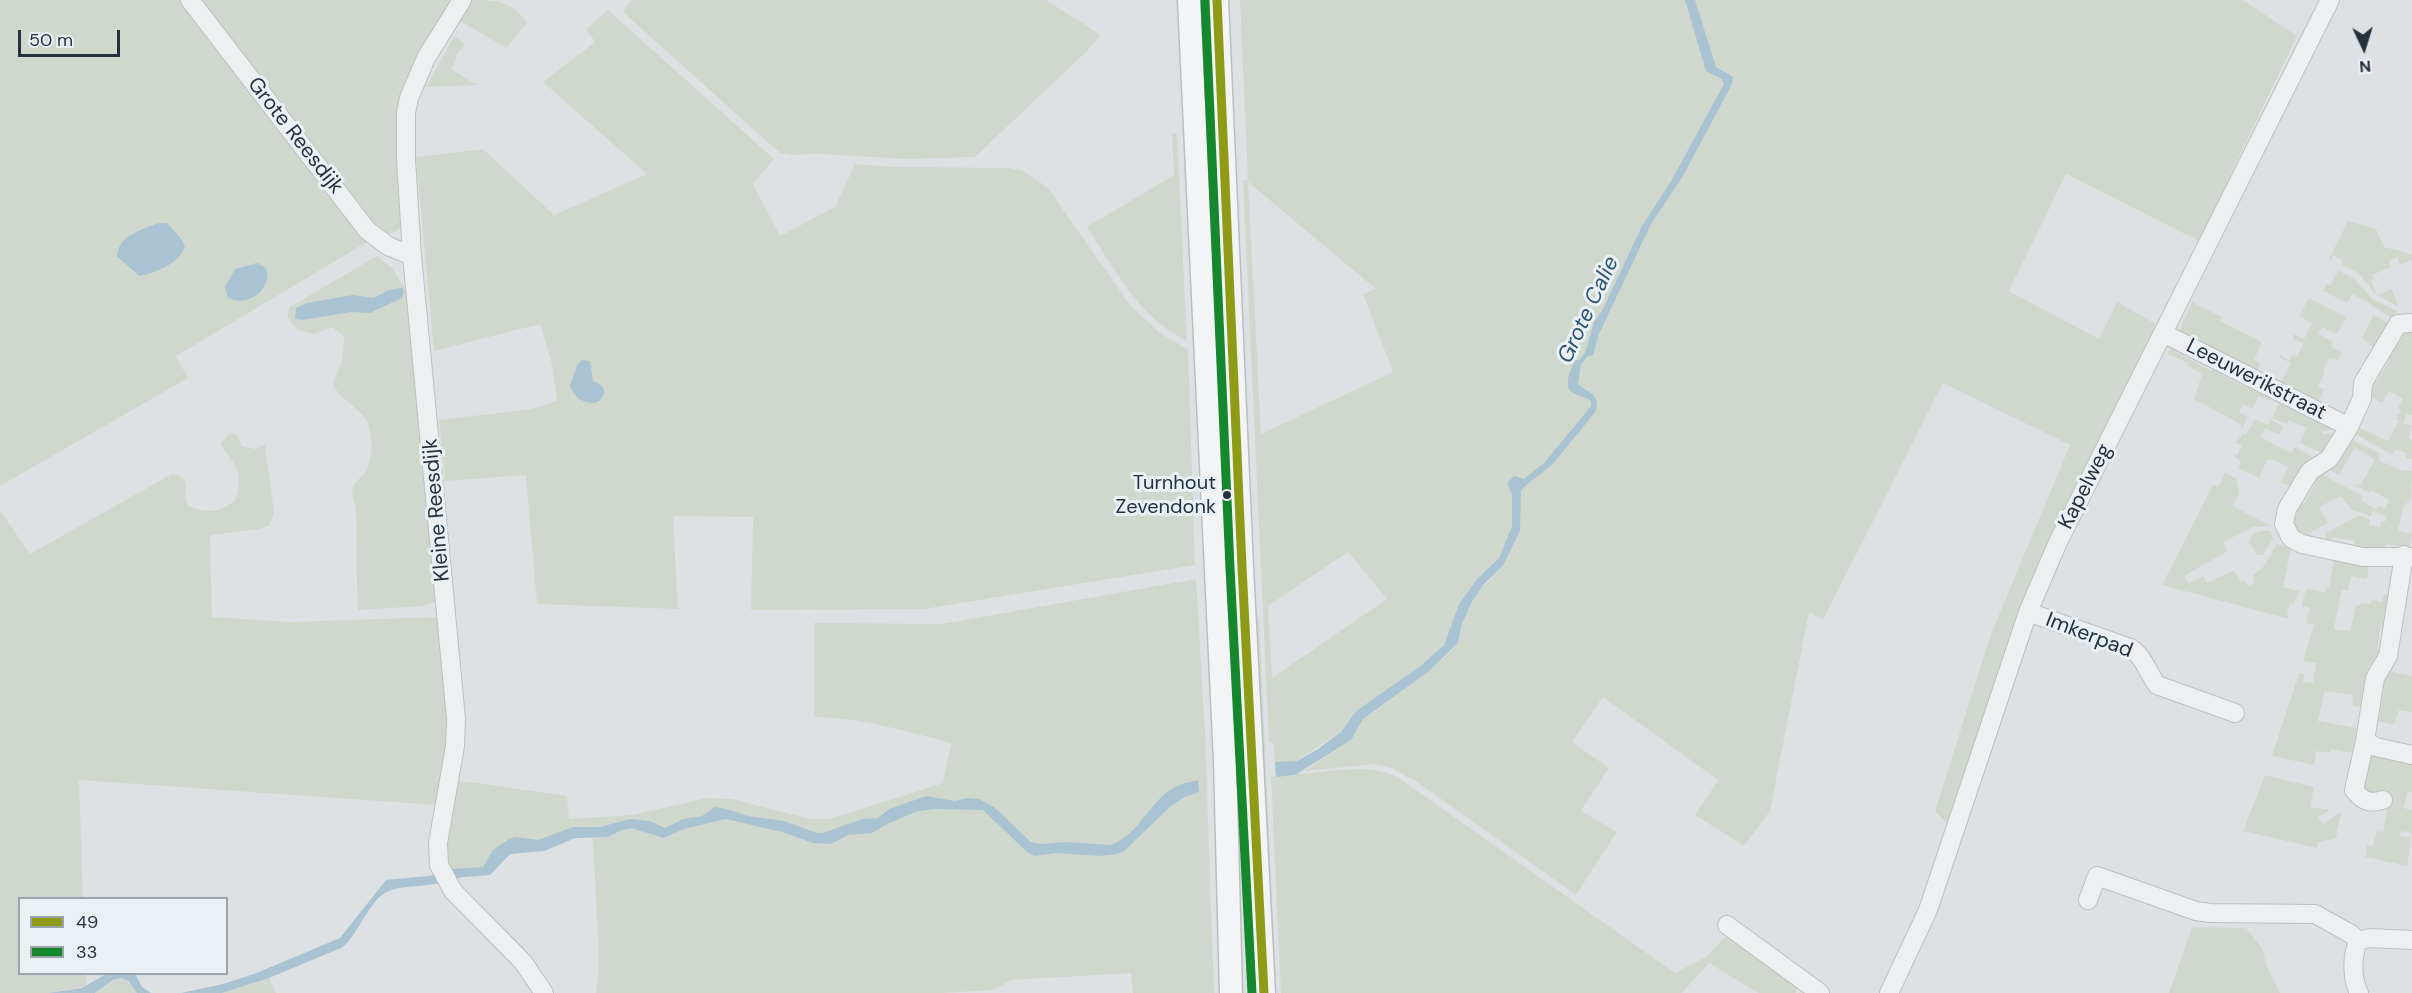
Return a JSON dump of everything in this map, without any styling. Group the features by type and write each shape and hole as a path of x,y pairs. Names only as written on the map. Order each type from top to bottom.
{"main road":[{"path":"1189,0 1214,568 1225,761 1232,993"},
{"path":"1217,0 1242,567 1264,993"},
{"path":"1214,568 1242,567"}],"street":[{"name":"Grote Reesdijk","path":"190,0 367,230 387,246 412,256"},
{"name":"Kleine Reesdijk","path":"462,0 426,57 409,98 406,112 406,159 412,256 456,719 455,746 438,843 439,865 453,891 523,962 544,993"},
{"name":"Kapelweg","path":"1889,993 1928,910 2028,612 2058,542 2330,0"},
{"name":"Leeuwerikstraat","path":"2408,556 2363,557 2302,544 2291,538 2284,519 2287,509 2310,471 2329,459 2349,427 2362,399 2363,383 2398,324 2412,323"},
{"name":"Leeuwerikstraat","path":"2163,333 2349,427"},
{"path":"2383,800 2366,801 2354,790 2375,678 2388,656 2408,556"},
{"name":"Imkerpad","path":"2028,612 2130,648 2138,652 2149,675 2157,685 2235,713"},
{"path":"2365,741 2376,747 2412,755"},
{"path":"2088,900 2097,876 2203,912 2315,914 2359,941"},
{"path":"1727,926 1820,993"},
{"path":"2359,993 2354,984 2354,951 2359,941 2369,938 2412,940"}],"shaded area":[{"path":"0,0 179,0 352,224 369,241 176,356 188,378 0,486"},
{"path":"197,0 449,0 451,4 411,75 401,226 397,231 388,234 378,233"},
{"path":"469,0 502,3 516,10 527,23 506,48 457,19"},
{"path":"631,0 1046,0 1101,35 975,157 906,159 819,154 792,155 781,153 773,147 623,12"},
{"path":"1196,0 1208,0 1233,525 1228,525 1224,447 1220,434"},
{"path":"1240,0 2243,0 2297,36 2199,241 2066,174 2009,291 2099,339 2117,302 2156,324 2052,537 2023,608 1947,823 1935,811 1991,634 2070,445 1943,383 1823,620 1809,612 1770,811 1744,846 1695,815 1718,780 1603,697 1572,742 1609,768 1581,811 1617,832 1576,895 1417,782 1392,768 1374,764 1304,771 1351,740 1363,718 1381,707 1446,656 1458,643 1462,624 1478,592 1503,566 1520,532 1511,529 1499,558 1477,579 1459,604 1444,645 1419,667 1356,711 1341,732 1299,759 1298,773 1301,774 1364,769 1388,773 1399,778 1675,973 1706,957 1725,937 1733,936 1800,983 1795,993 1758,993 1709,963 1682,993 1281,993 1271,777 1276,776 1274,745 1269,741 1243,181 1248,180","holes":["1248,182 1376,289 1363,294 1393,372 1261,434","1348,552 1387,599 1272,678 1268,606"]},
{"path":"608,10 774,159 753,184 780,236 835,207 855,164 896,167 1009,168 1024,171 1048,188 1130,305 1160,333 1188,350 1195,565 924,609 751,610 753,517 673,516 678,609 537,604 526,475 445,481 439,420 532,409 557,401 552,364 540,324 434,351 416,157 483,149 554,215 647,174 543,82 595,42 586,29"},
{"path":"454,36 465,44 456,56 451,69 477,85 426,87"},
{"path":"1172,133 1177,133 1187,340 1156,321 1142,307 1087,227 1174,175"},
{"path":"2348,221 2376,229 2384,247 2412,254 2412,260 2400,265 2397,257 2389,261 2391,267 2372,275 2374,279 2371,280 2377,295 2358,273 2341,264 2342,260 2333,255 2331,260 2329,259"},
{"path":"377,256 392,268 406,290 438,601 423,606 358,610 356,509 352,490 370,463 370,429 365,418 340,395 333,383 343,358 344,336 332,327 315,334 297,330 287,316 290,307"},
{"path":"2338,270 2355,279 2371,298 2397,311 2392,318 2352,294 2347,303 2323,291 2326,284 2331,285"},
{"path":"2392,289 2399,307 2377,295"},
{"path":"2309,298 2346,317 2337,334 2322,327 2318,334 2333,342 2331,347 2342,353 2338,360 2329,358 2323,370 2325,372 2318,386 2324,389 2318,403 2280,384 2291,363 2279,357 2280,355 2289,360 2292,355 2297,357 2303,344 2293,338 2294,334 2304,339 2312,323 2299,316"},
{"path":"2192,302 2222,317 2220,321 2262,342 2254,360 2261,363 2256,372 2178,334"},
{"path":"2373,315 2389,323 2375,349 2362,338"},
{"path":"2412,327 2412,415 2406,414 2404,424 2412,425 2409,438 2412,439 2412,459 2406,458 2407,454 2396,449 2392,455 2352,432 2356,426 2388,441 2399,421 2396,419 2401,410 2398,408 2403,399 2389,391 2382,403 2368,395 2371,379 2377,381 2390,360 2385,357 2399,332"},
{"path":"2172,346 2178,348 2176,352 2212,371 2215,366 2224,371 2222,375 2263,395 2265,391 2272,395 2269,401 2258,396 2252,409 2243,404 2239,412 2248,417 2242,428 2242,425 2194,399 2202,374 2187,366 2188,363 2168,354"},
{"path":"2281,399 2332,427 2333,429 2322,432 2323,434 2334,432 2324,454 2300,443 2307,428 2289,420 2287,424 2272,418"},
{"path":"2255,419 2268,425 2271,420 2284,426 2279,435 2265,428 2260,437 2291,453 2295,447 2312,456 2292,487 2281,482 2288,467 2274,460 2267,460 2259,478 2238,468 2241,461 2233,456 2237,455 2242,446 2235,443 2243,434 2246,435"},
{"path":"230,433 238,436 242,446 255,449 265,444 274,513 269,526 210,535 212,617 290,622 440,617 448,729 436,805 79,780 83,897 18,897 18,975 86,975 86,986 48,993 0,993 0,510 30,554 172,474 184,479 186,501 189,506 208,511 218,510 235,501 239,483 237,470 220,444"},
{"path":"2349,438 2379,453 2380,461 2384,464 2387,463 2400,470 2412,471 2411,500 2404,505 2398,531 2412,534 2409,548 2386,544 2385,547 2368,551 2354,548 2355,541 2332,537 2330,543 2324,543 2326,533 2359,515 2370,519 2369,525 2380,527 2381,521 2386,521 2386,517 2373,510 2371,517 2350,508 2341,496 2319,507 2328,523 2312,531 2310,540 2295,529 2294,519 2299,501 2304,504 2316,483 2311,480 2319,473 2363,496 2361,500 2376,510 2379,506 2385,509 2389,500 2372,490 2370,493 2353,484 2360,485 2374,459 2355,447 2339,475 2330,470"},
{"path":"2225,473 2236,478 2239,494 2233,506 2271,526 2253,527 2223,542 2228,551 2184,576 2189,583 2203,576 2207,583 2234,570 2240,580 2245,581 2248,586 2254,583 2253,575 2263,567 2277,544 2291,549 2283,587 2299,591 2294,604 2290,603 2287,613 2289,619 2162,585 2213,485 2218,487"},
{"path":"2270,531 2273,539 2263,555 2257,555 2249,542 2253,533"},
{"path":"2334,558 2369,565 2367,579 2351,576 2348,591 2342,590 2334,629 2350,631 2356,607 2363,603 2371,604 2372,600 2382,602 2384,595 2392,596 2387,625 2381,625 2377,649 2382,650 2374,666 2369,665 2362,707 2352,706 2353,695 2325,691 2318,721 2357,728 2352,753 2332,749 2330,753 2316,751 2314,765 2272,756 2299,673 2304,674 2303,682 2313,683 2316,663 2303,661 2314,625 2306,623 2310,608 2302,606 2306,588 2326,593 2326,588 2329,588"},
{"path":"1196,579 1205,733 1214,993 1133,993 1131,973 1012,980 993,990 942,993 596,993 599,962 593,838 575,838 544,851 510,854 490,875 453,878 446,855 446,842 456,780 567,796 569,819 632,815 707,798 732,799 810,819 830,819 943,783 951,743 866,723 814,717 814,623 942,624"},
{"path":"1253,618 1259,618 1274,993"},
{"path":"2387,664 2393,665 2392,672 2412,676 2412,712 2399,710 2394,725 2373,720 2374,712 2379,712 2384,689 2379,687"},
{"path":"2370,754 2412,760 2412,792 2407,793 2404,808 2412,810 2412,833 2401,831 2400,836 2411,838 2412,834 2407,866 2365,857 2367,845 2373,846 2377,831 2383,832 2390,797 2361,792"},
{"path":"2265,775 2314,787 2310,807 2330,810 2318,817 2323,824 2341,812 2336,838 2319,842 2317,848 2243,831"},
{"path":"2192,927 2246,928 2262,948 2267,967 2280,993 2169,993"},
{"path":"118,978 125,979 137,993 95,993"},
{"path":"269,978 276,993 222,993"}],"water":[{"path":"1685,0 1695,0 1716,67 1733,77 1732,84 1683,176 1651,224 1599,334 1593,355 1588,356 1585,353 1594,322 1602,311 1642,226 1670,183 1724,84 1722,79 1706,71"},
{"path":"159,223 167,223 185,247 182,253 166,267 139,276 117,256 119,249 126,238 132,234"},
{"path":"257,263 266,268 266,283 262,289 251,298 236,300 228,298 225,287 235,269"},
{"path":"403,288 402,298 370,313 351,312 302,320 295,319 296,308 307,303 353,295 374,298 389,290"},
{"path":"582,360 590,361 593,381 604,389 598,402 581,400 570,386 577,365"},
{"path":"1575,360 1581,363 1578,384 1595,397 1596,411 1553,464 1521,491 1520,531 1503,566 1484,584 1472,602 1462,624 1458,643 1428,672 1363,719 1351,740 1295,775 1276,777 1275,762 1297,761 1318,749 1341,732 1356,711 1419,667 1444,645 1459,604 1477,579 1499,558 1512,526 1512,495 1507,483 1514,476 1524,479 1545,462 1591,406 1591,401 1573,393 1568,387 1568,378"},
{"path":"1198,780 1199,792 1172,805 1123,852 1117,854 1099,856 1057,853 1034,856 983,810 936,809 918,811 872,833 848,835 831,844 813,843 782,832 726,819 684,829 664,838 631,828 608,837 575,838 544,851 510,854 490,875 454,878 452,869 483,867 493,850 509,839 516,837 538,840 573,827 600,827 630,819 650,821 665,828 683,819 702,816 715,807 748,816 784,821 823,833 862,819 878,818 889,809 926,796 955,801 967,798 979,799 994,807 1031,842 1111,845 1129,834 1166,793 1178,786"},
{"path":"437,875 440,883 395,889 382,895 341,948 269,978 222,993 181,993 223,984 254,974 340,938 386,880"},
{"path":"104,975 136,975 142,987 151,993 137,993 128,981 121,978 113,980 95,993 48,993 82,988"}],"waterway":[{"name":"Grote Calie","path":"1578,365 1588,352"}],"transit line":[{"name":"49","path":"1217,0 1242,567 1264,993"},
{"name":"33","path":"1205,1 1230,568 1252,993"}],"place":[{"name":"Turnhout Zevendonk","path":"1227,495"}]}
